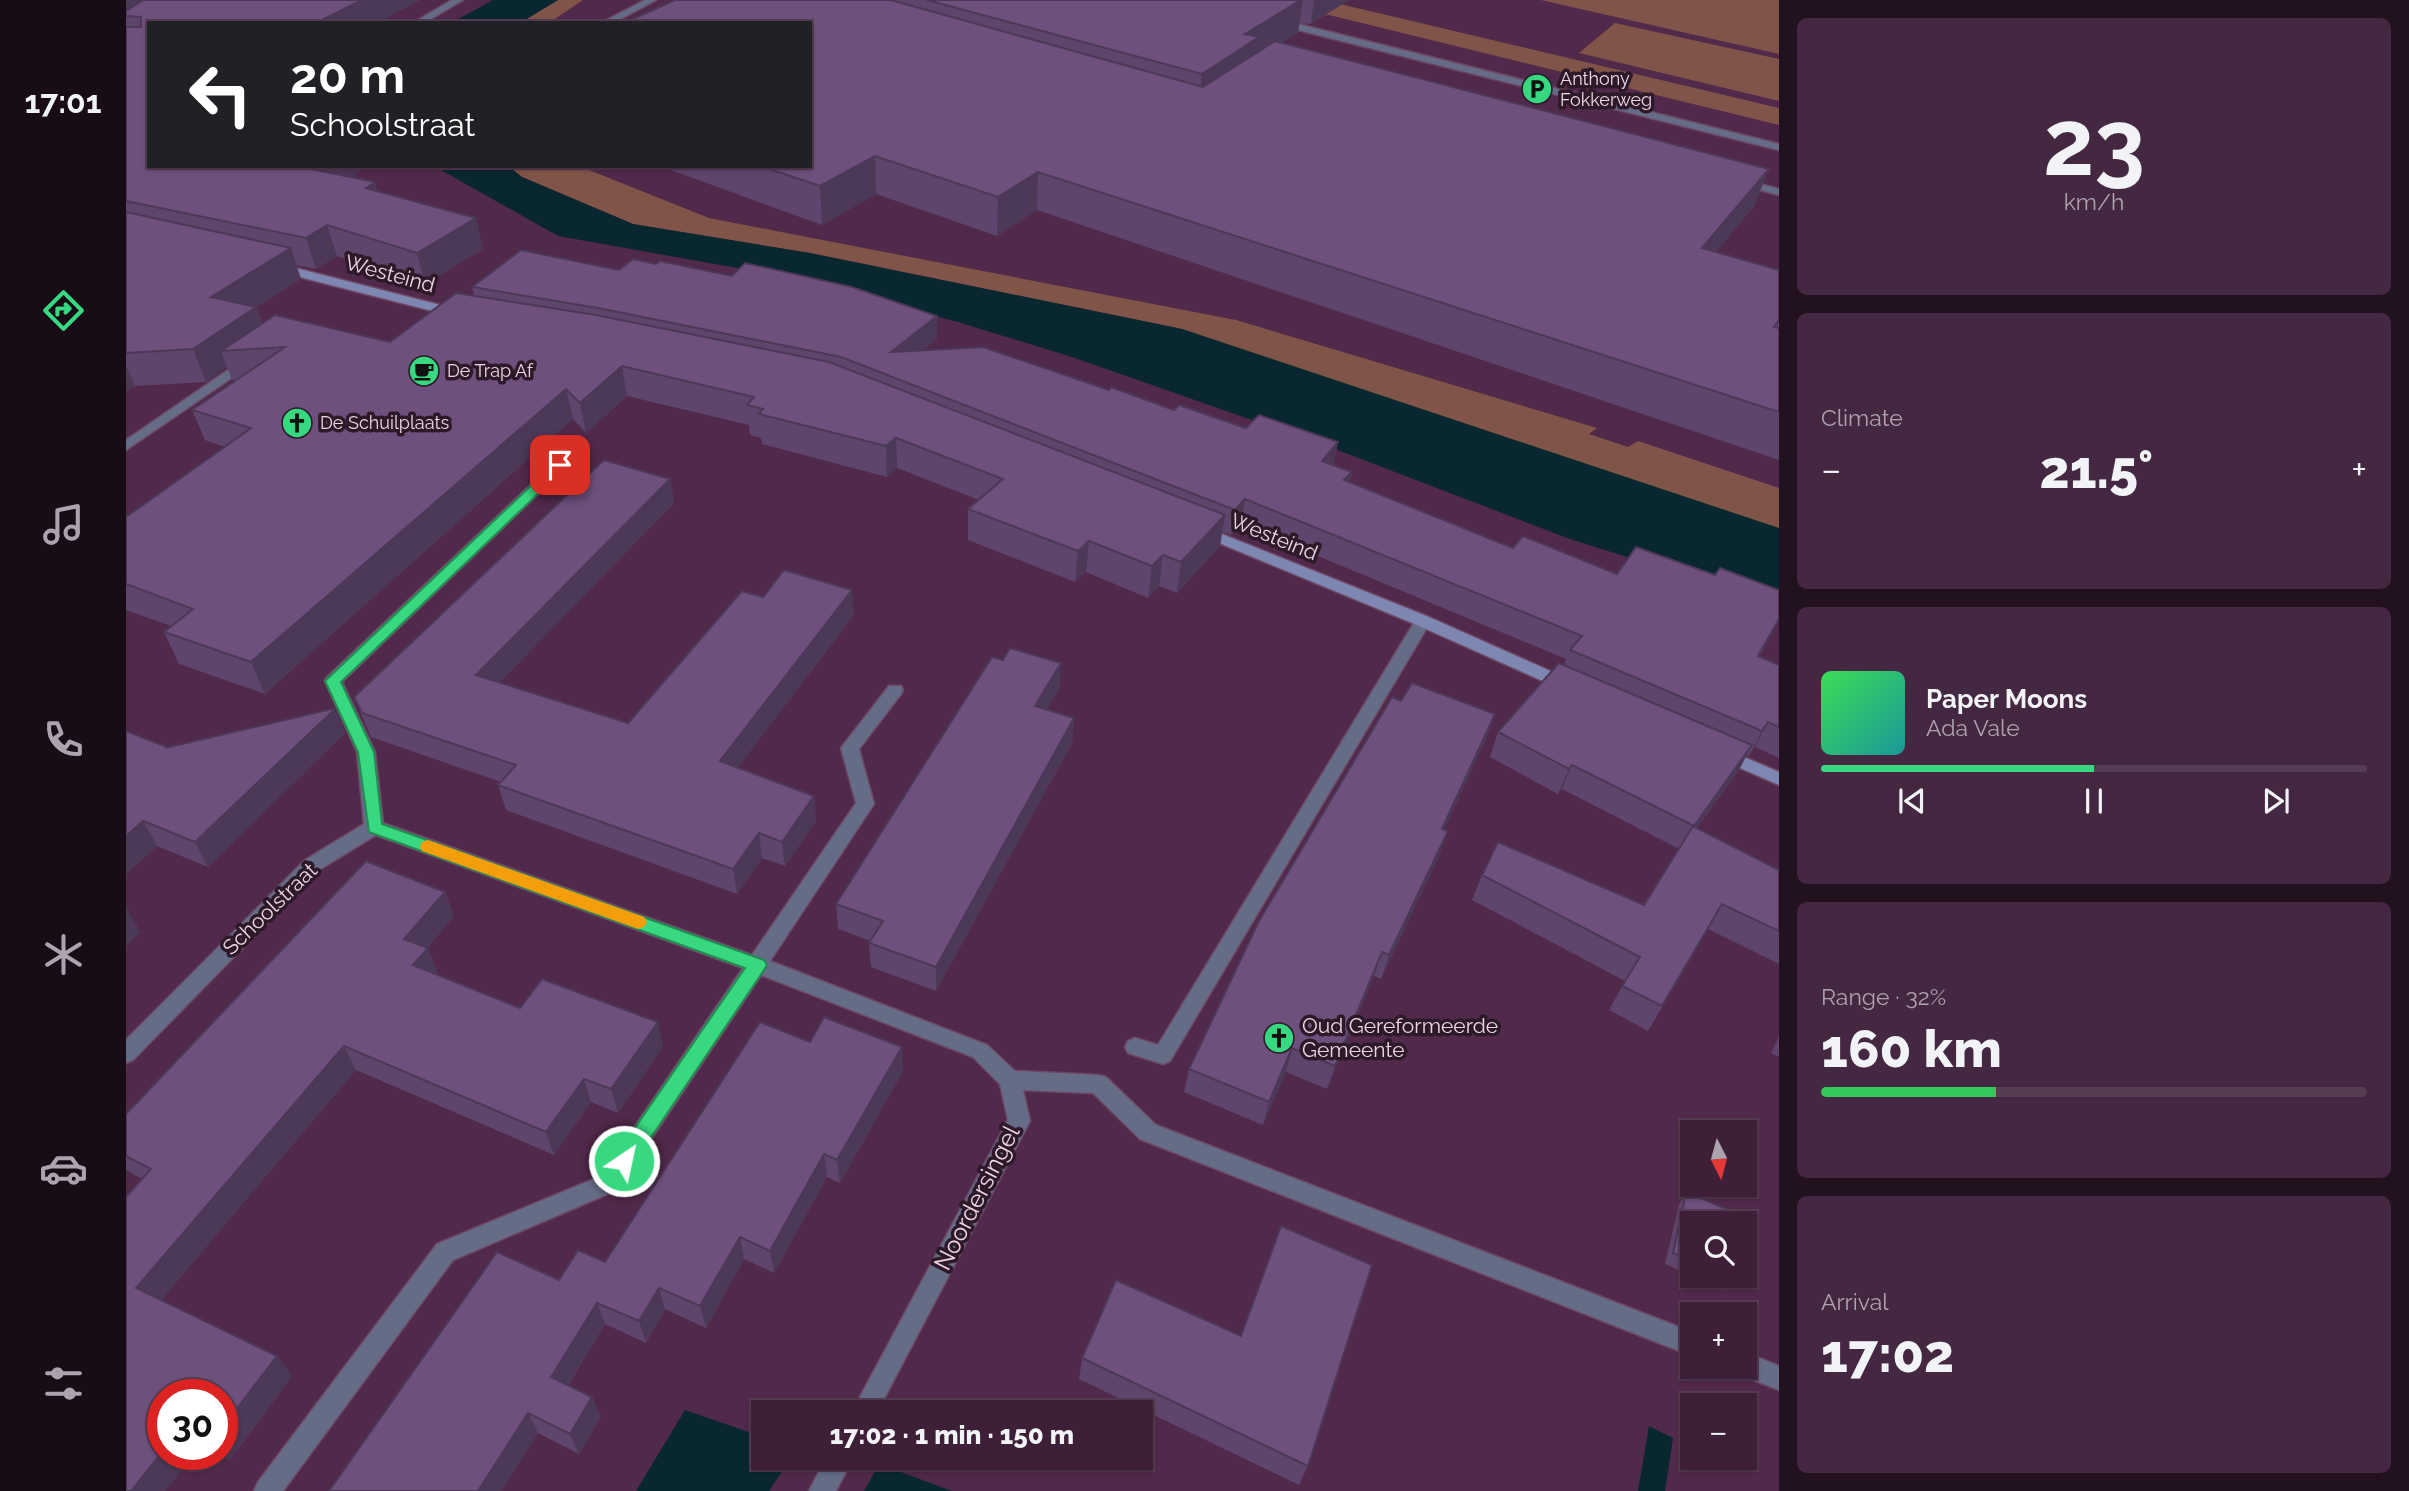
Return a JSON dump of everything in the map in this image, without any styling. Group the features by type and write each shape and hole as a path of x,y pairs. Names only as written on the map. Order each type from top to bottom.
{"street":[{"path":"421,21 459,0"},
{"path":"609,21 652,0"},
{"path":"1261,24 1311,31 1779,147"},
{"path":"1736,181 1779,192"},
{"name":"Westeind","path":"255,263 472,316"},
{"path":"126,446 258,354"},
{"path":"560,465 332,681 366,752 374,827 758,965 980,1051 1010,1080 1098,1084 1148,1132 1680,1339"},
{"name":"Westeind","path":"1187,525 1423,621 1588,695"},
{"path":"1135,1047 1163,1055 1423,621"},
{"path":"267,1491 445,1252 609,1183 864,804 850,748 895,690"},
{"path":"1703,745 1779,779"},
{"name":"Schoolstraat","path":"126,1054 312,864 374,827"},
{"name":"Noordersingel","path":"870,1400 1019,1121 1010,1080"},
{"path":"1757,1369 1779,1378"},
{"path":"822,1491 833,1470"}],"shaded area":[{"path":"493,0 558,0 523,21 455,21"},
{"path":"558,0 583,0 552,21 523,21"},
{"path":"1323,0 1779,108 1779,125 1329,15 1295,18"},
{"path":"1541,0 1779,0 1779,54"},
{"path":"1615,23 1779,59 1779,101 1579,53"},
{"path":"438,168 511,168 522,177 633,224 810,253 1182,329 1779,528 1779,605 1570,539 1335,449 1072,357 958,322 771,274 558,236"},
{"path":"511,168 584,168 709,218 1236,320 1597,428 1589,434 1628,447 1638,441 1779,488 1779,530 1182,329 810,253 633,224 522,177"},
{"path":"685,1410 751,1433 751,1470 783,1470 769,1491 636,1491"},
{"path":"1649,1426 1673,1438 1665,1491 1638,1491"},
{"path":"876,1470 895,1470 952,1491 864,1491"}],"building":[{"path":"143,0 362,0 320,21 147,21 147,168 312,168 375,182 366,188 476,218 417,253 327,225 306,238 126,201 126,27 141,27 141,17 126,16 126,11"},
{"path":"675,0 891,0 1203,87 1275,41 1769,169 1702,248 1779,270 1779,320 1774,327 1779,328 1779,412 1038,172 998,197 875,156 820,186 767,168 812,168 812,21 628,21"},
{"path":"927,0 1301,0 1245,34 1259,37 1202,74"},
{"path":"126,212 291,248 211,297 256,307 193,349 126,353"},
{"path":"521,250 619,270 633,259 656,264 660,261 732,276 745,263 852,287 937,316 891,352 983,347 1109,390 1111,387 1174,410 1179,405 1246,428 1259,415 1338,442 1322,461 1352,472 1344,480 1513,548 1523,536 1617,574 1636,547 1715,575 1720,568 1779,590 1779,619 1758,656 1779,665 1779,727 1768,722 1762,731 1570,650 1582,636 1245,499 1235,510 841,357 598,308 472,287"},
{"path":"456,293 596,315 829,362 1225,515 1181,562 1163,555 1152,566 1089,541 1078,551 968,509 1003,479 896,438 886,446 759,414 763,409 747,405 754,397 622,366 580,403 566,389 251,662 164,632 193,609 126,584 126,517 251,428 192,410 285,347 221,351 275,315 390,342"},
{"path":"604,460 670,479 476,675 628,723 742,591 763,597 784,570 852,590 720,761 814,796 782,842 759,833 733,869 498,785 516,765 362,713 354,697"},
{"path":"1010,648 1061,663 1035,706 1074,718 936,967 869,943 883,921 836,904 992,657 1003,660"},
{"path":"1559,663 1752,745 1694,826 1572,765 1569,769 1498,732"},
{"path":"1412,683 1495,714 1442,829 1448,831 1389,955 1382,952 1335,1066 1292,1048 1269,1102 1189,1069 1259,921 1392,697 1401,701"},
{"path":"336,708 195,842 143,821 126,836 126,731 167,747 165,748"},
{"path":"1693,826 1779,870 1779,931 1722,904 1662,1006 1622,986 1640,957 1482,875 1498,842 1644,905"},
{"path":"366,861 445,892 404,939 428,948 413,965 520,1008 542,979 658,1022 611,1089 584,1079 546,1132 344,1046 136,1288 277,1356 238,1407 238,1379 147,1379 148,1470 131,1491 126,1491 126,1197 151,1169 126,1156 126,1114"},
{"path":"824,1017 902,1047 837,1160 824,1154 770,1251 740,1237 700,1306 659,1288 639,1321 597,1303 551,1377 592,1397 570,1434 528,1413 478,1491 329,1491 497,1252 559,1280 578,1250 605,1262 760,1022 810,1042"},
{"path":"1685,1197 1698,1197 1732,1211 1682,1211"},
{"path":"1680,1220 1680,1256 1673,1253"},
{"path":"1281,1226 1372,1265 1308,1466 1082,1358 1116,1280 1241,1336"}],"slow traffic":[{"path":"428,847 638,922"}],"place":[{"name":"Anthony Fokkerweg","path":"1537,89"},
{"name":"De Trap Af","path":"424,371"},
{"name":"De Schuilplaats","path":"297,423"},
{"name":"Oud Gereformeerde Gemeente","path":"1279,1038"}],"route":[{"path":"560,465 332,681 366,752 374,827 758,965 624,1161"}]}
